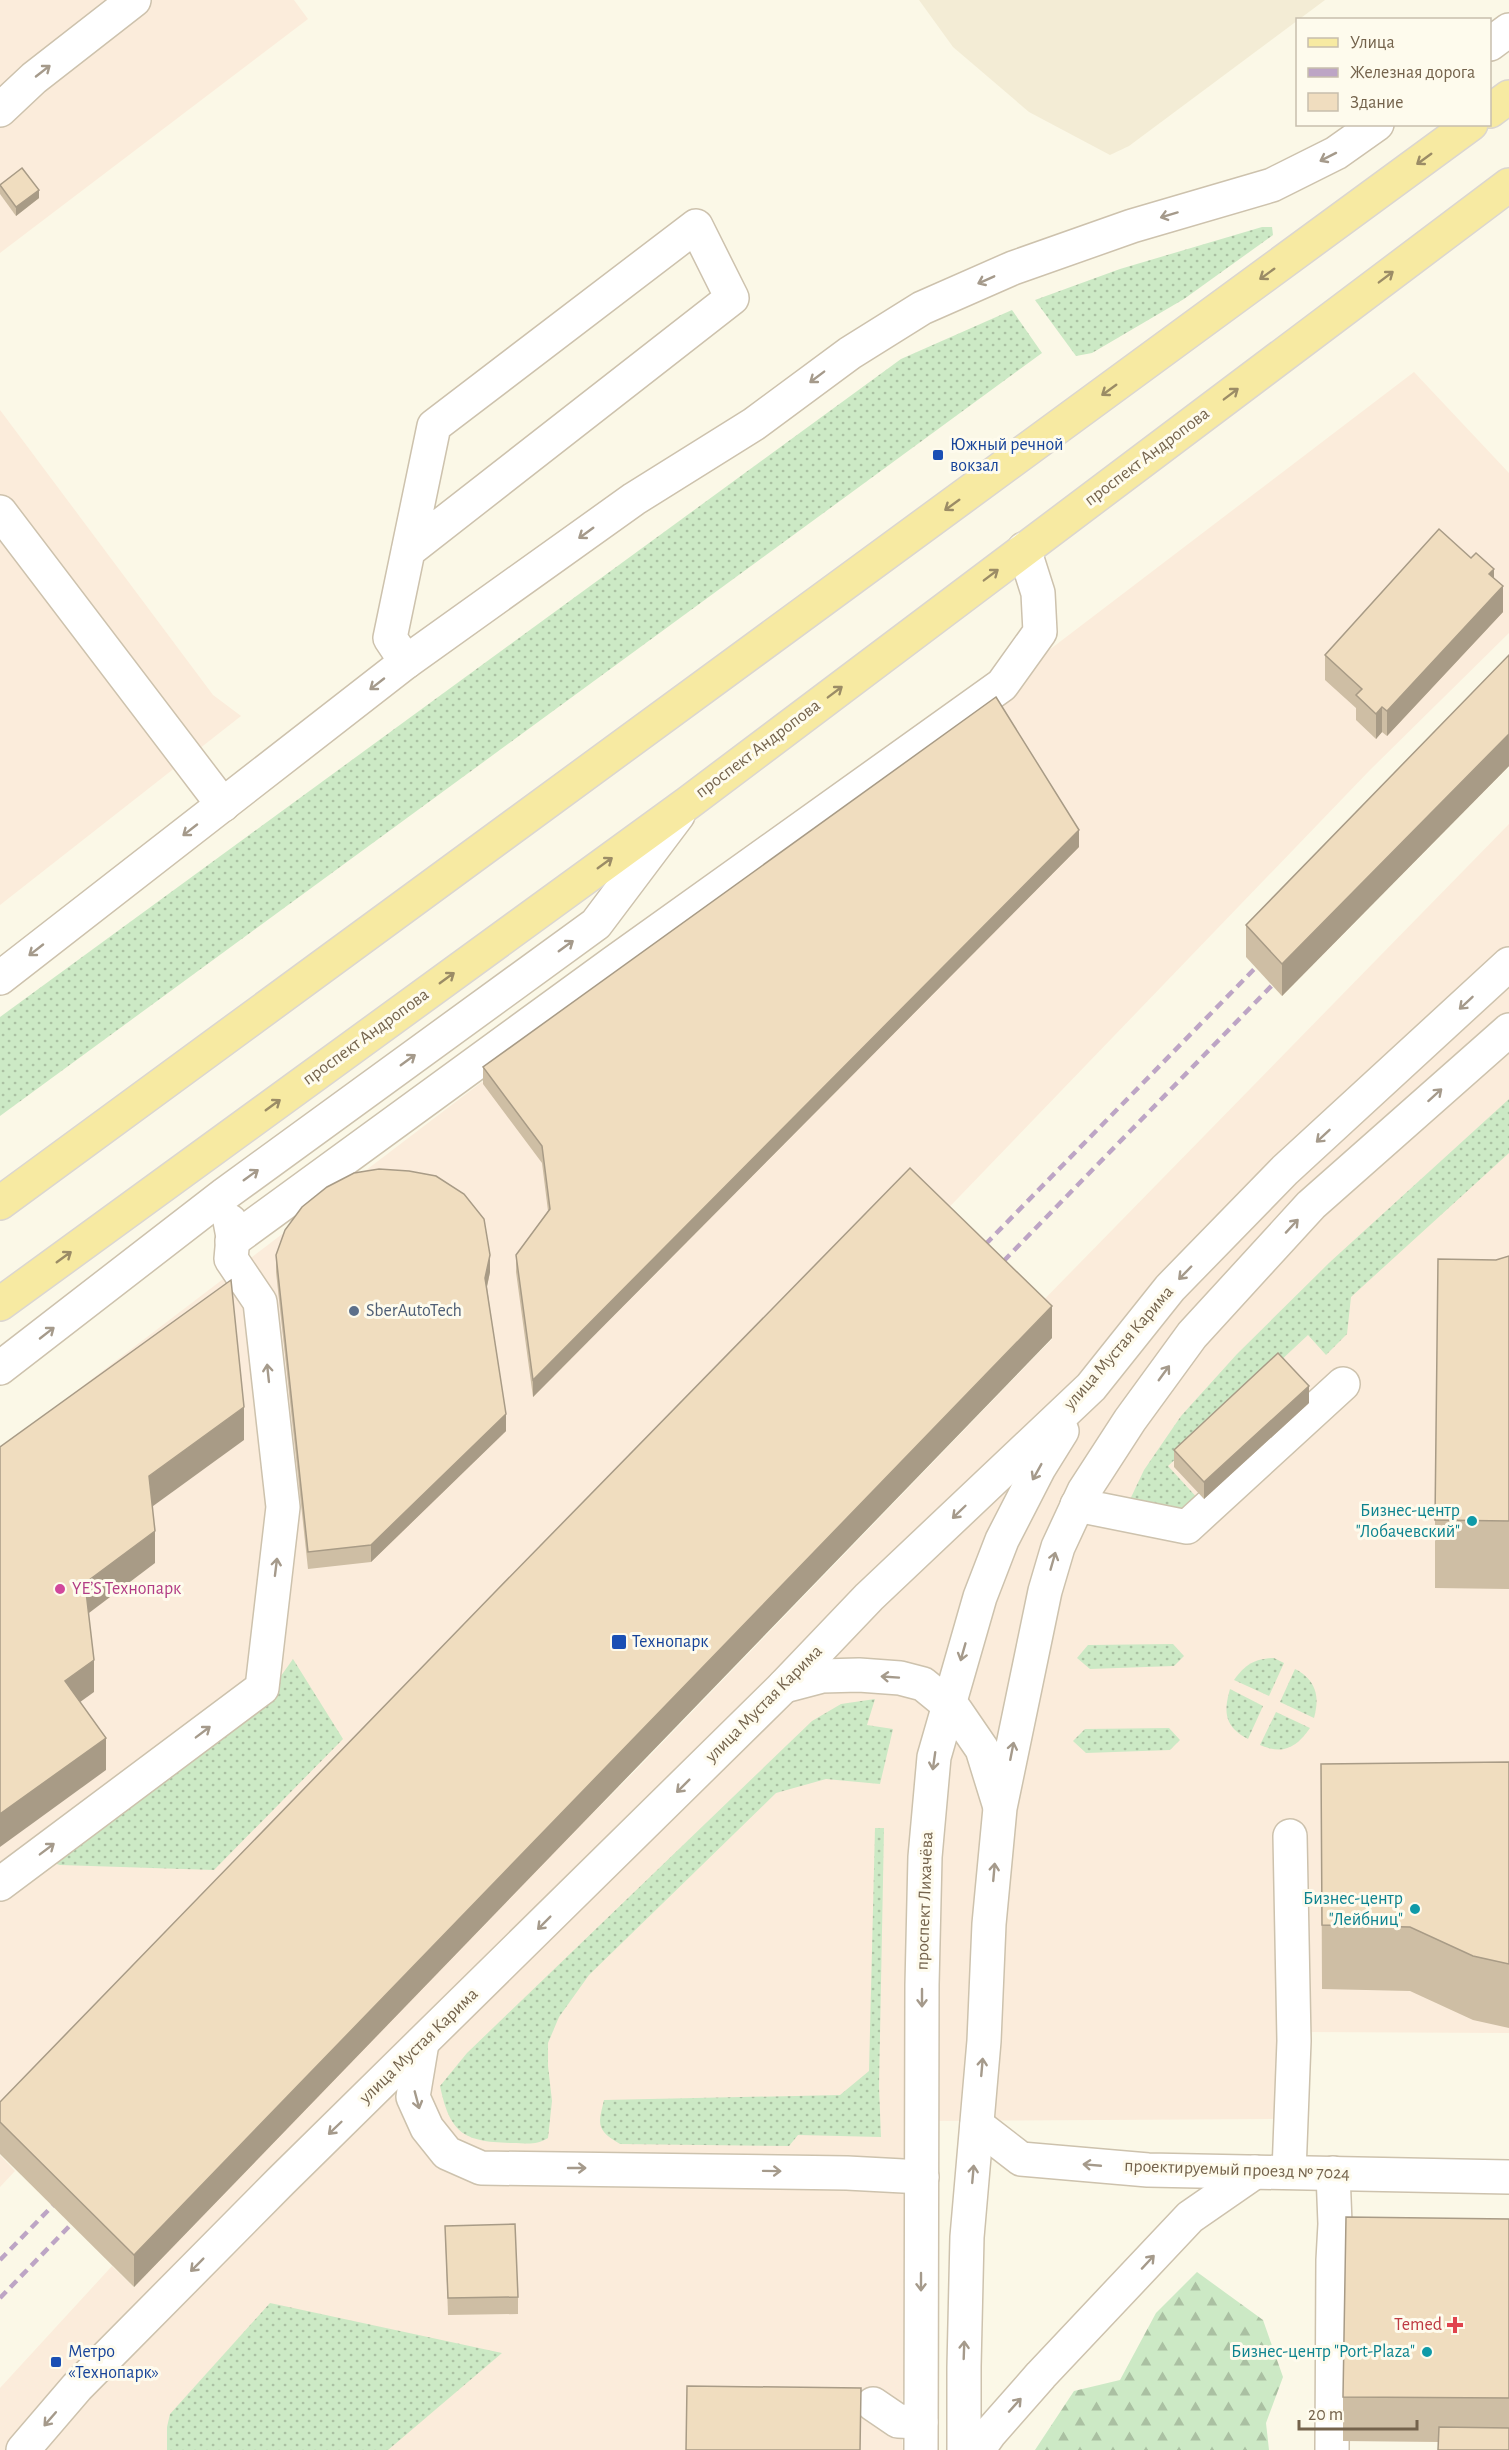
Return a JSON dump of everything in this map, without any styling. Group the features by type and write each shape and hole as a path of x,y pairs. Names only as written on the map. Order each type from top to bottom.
{"main road":[{"path":"1491,110 1509,97"},
{"path":"0,1203 1468,126"},
{"name":"проспект Андропова","path":"0,1304 687,803 1509,185"}],"street":[{"path":"0,110 34,78 134,0"},
{"path":"1491,43 1509,30"},
{"path":"0,978 406,662 634,499 754,424 850,353 922,308 1013,268 1132,226 1272,186 1336,153 1374,126"},
{"path":"406,662 390,638 434,426 696,226 732,298 408,552"},
{"path":"0,512 223,805"},
{"path":"232,1241 622,956 1002,685 1040,632 1038,593 1024,549"},
{"path":"0,1368 225,1194 596,924 687,803"},
{"name":"улица Мустая Карима","path":"23,2450 77,2387 281,2181 784,1686 869,1597 1091,1387 1170,1288 1285,1170 1509,963"},
{"path":"964,2450 967,2237 984,2041 989,1924 1000,1808 1045,1591 1058,1546 1084,1491 1130,1420 1192,1335 1311,1205 1509,1030"},
{"path":"0,1884 262,1688 283,1507 260,1302 231,1259 232,1241 225,1194"},
{"path":"1077,1505 1187,1527 1343,1384"},
{"name":"проспект Лихачёва","path":"921,2436 922,1996 926,1857 934,1757 980,1597 1002,1540 1039,1468 1091,1387"},
{"path":"784,1686 822,1676 859,1675 900,1678 923,1684 956,1711 982,1749 1000,1808"},
{"path":"1289,2172 1294,2041 1290,1836"},
{"path":"422,2043 413,2097 427,2128 447,2153 481,2168 824,2172 922,2177"},
{"name":"проектируемый проезд № 7024","path":"977,2125 1021,2159 1148,2170 1509,2177"},
{"path":"978,2450 1041,2375 1190,2217 1255,2172"},
{"path":"1332,2450 1335,2224 1333,2173"},
{"path":"873,2404 921,2436"}],"shaded area":[{"path":"0,0 294,0 308,19 0,253"},
{"path":"919,0 1325,0 1301,18 1296,18 1296,22 1129,146 1110,155 1029,112 953,47"},
{"path":"1414,372 1509,473 1509,633 1370,770 934,1223 0,2134 0,1449"},
{"path":"0,410 213,695 241,716 0,905"},
{"path":"1509,824 1509,2033 1306,2032 1287,2119 921,2121 901,2426 903,2450 0,2450 0,2388 112,2266 134,2287 506,1900 636,1770 1052,1339 1028,1316"},
{"path":"0,2155 15,2171 0,2187"}],"green space":[{"path":"1262,227 1272,227 1273,235 1184,299 1092,353 1076,356 1035,300 1120,269"},
{"path":"1012,310 1042,353 0,1116 0,1017 901,359"},
{"path":"1509,1099 1509,1153 1351,1297 1347,1334 1326,1355 1308,1335 1168,1466 1201,1502 1183,1518 1126,1508 1144,1470 1181,1416 1237,1354 1330,1262"},
{"path":"1173,1644 1184,1656 1174,1666 1090,1669 1077,1658 1088,1645"},
{"path":"1274,1658 1284,1663 1269,1696 1234,1680 1251,1663"},
{"path":"293,1659 343,1739 214,1870 60,1865 47,1861 278,1680"},
{"path":"1295,1669 1308,1678 1315,1689 1317,1703 1314,1718 1280,1702"},
{"path":"1230,1689 1263,1706 1248,1739 1234,1730 1230,1724 1227,1705"},
{"path":"875,1699 867,1725 893,1729 880,1784 826,1779 776,1793 589,1975 559,2017 548,2043 552,2101 548,2138 530,2143 495,2142 470,2137 461,2132 449,2115 440,2086 467,2053 812,1721 841,1704"},
{"path":"1276,1712 1310,1728 1300,1740 1288,1748 1276,1749 1260,1745"},
{"path":"1169,1728 1180,1740 1170,1750 1086,1753 1073,1741 1085,1729"},
{"path":"875,1828 884,1828 879,2087 881,2137 798,2135 789,2146 620,2144 607,2135 600,2121 604,2100 840,2095 869,2071"},
{"path":"1197,2272 1263,2320 1283,2377 1266,2423 1269,2450 1035,2450 1074,2391 1120,2380 1156,2313"},
{"path":"270,2303 502,2353 388,2450 167,2450 167,2427 170,2414"}],"building":[{"path":"22,168 39,190 16,207 0,185"},
{"path":"1439,529 1471,558 1476,553 1494,569 1489,574 1503,586 1387,711 1382,707 1376,714 1356,695 1362,689 1325,655"},
{"path":"1509,655 1509,734 1282,964 1246,925"},
{"path":"996,697 1079,830 533,1380 516,1255 550,1209 542,1146 483,1067"},
{"path":"910,1168 1052,1306 134,2255 0,2122 0,2102"},
{"path":"379,1169 436,1176 464,1194 484,1219 490,1255 485,1278 506,1414 371,1545 308,1552 276,1255 285,1230 302,1207 327,1187 354,1173"},
{"name":"Бизнес-центр \"Лобачевский\"","path":"1509,1256 1509,1521 1435,1520 1438,1259 1496,1260"},
{"name":"YE’S Технопарк","path":"231,1280 244,1407 149,1476 155,1531 85,1583 94,1660 65,1681 106,1738 0,1814 0,1447"},
{"path":"1278,1353 1309,1386 1204,1482 1174,1450"},
{"name":"Бизнес-центр \"Лейбниц\"","path":"1509,1762 1509,1964 1473,1956 1410,1927 1322,1925 1321,1764"},
{"name":"Бизнес-центр \"Port-Plaza\"","path":"1346,2217 1509,2219 1509,2398 1343,2397"},
{"path":"515,2224 518,2297 448,2298 445,2226"},
{"path":"687,2386 861,2388 860,2450 686,2450"},
{"path":"1439,2427 1509,2428 1509,2450 1438,2450"}],"railway":[{"path":"975,1255 1266,957"},
{"path":"993,1272 1284,973"},
{"path":"0,2260 64,2194"},
{"path":"0,2298 83,2212"}],"place":[{"name":"Южный речной вокзал","path":"938,455"},
{"name":"SberAutoTech","path":"354,1311"},
{"name":"Бизнес-центр \"Лобачевский\"","path":"1472,1521"},
{"name":"YE’S Технопарк","path":"60,1589"},
{"name":"Технопарк","path":"619,1642"},
{"name":"Бизнес-центр \"Лейбниц\"","path":"1415,1909"},
{"name":"Temed","path":"1455,2325"},
{"name":"Бизнес-центр \"Port-Plaza\"","path":"1427,2352"},
{"name":"Метро «Технопарк»","path":"56,2362"}]}
